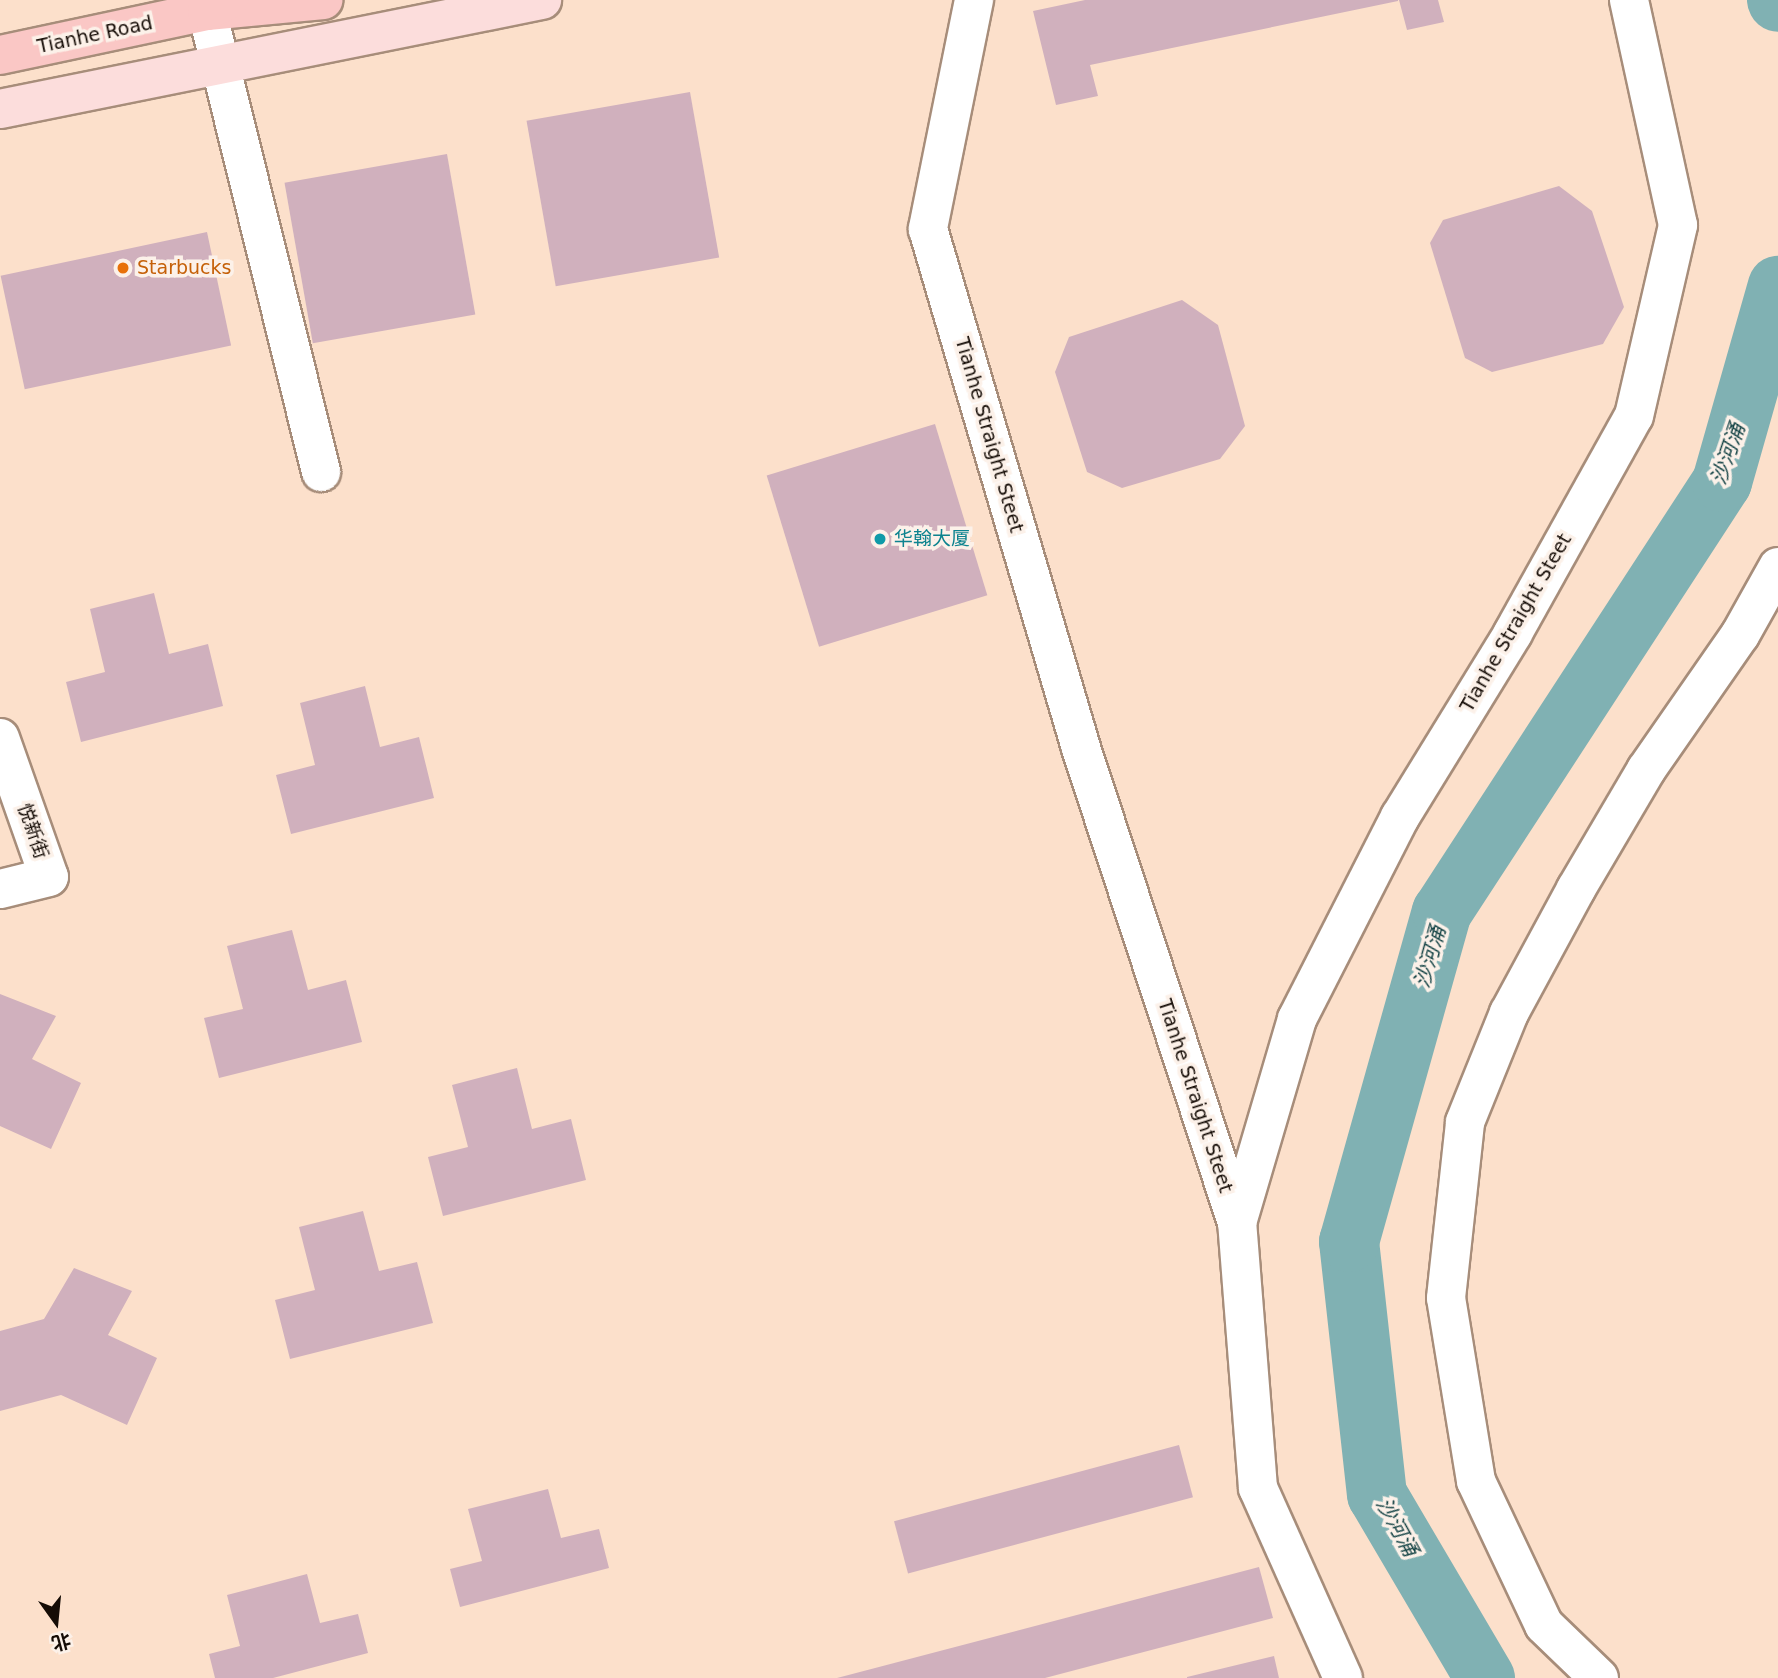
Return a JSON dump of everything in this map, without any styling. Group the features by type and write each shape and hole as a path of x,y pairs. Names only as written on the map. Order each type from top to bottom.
{"highway":[{"name":"Tianhe Road","path":"0,55 218,5 323,0"}],"main road":[{"path":"0,109 542,0"}],"street":[{"name":"Tianhe Straight Steet","path":"974,0 928,229 1081,748 1237,1223 1258,1488 1343,1678"},
{"name":"Tianhe Straight Steet","path":"1237,1223 1297,1019 1400,817 1513,633 1634,416 1678,225 1629,0"},
{"path":"218,5 220,65 321,472"},
{"path":"1599,1678 1544,1625 1476,1481 1446,1298 1465,1122 1509,1013 1576,889 1646,769 1740,635 1778,567"},
{"name":"悦新街","path":"0,738 48,877 0,889"}],"building":[{"path":"1085,0 1398,1 1090,65 1098,96 1056,105 1033,11"},
{"path":"1399,0 1438,0 1444,22 1407,30"},
{"path":"690,92 719,257 556,286 527,121"},
{"path":"447,154 475,315 313,343 285,183"},
{"path":"1559,186 1592,211 1624,307 1603,344 1492,372 1465,358 1430,243 1443,220"},
{"path":"207,232 231,345 25,389 1,276"},
{"path":"1182,300 1218,325 1245,426 1220,459 1122,488 1087,472 1055,372 1069,337"},
{"name":"华翰大厦","path":"935,424 987,595 819,647 767,475"},
{"path":"154,593 169,654 208,644 223,706 81,742 66,682 105,672 90,609"},
{"path":"365,686 380,747 419,737 434,798 291,834 276,775 315,765 300,703"},
{"path":"292,930 308,990 346,980 362,1042 219,1078 204,1018 243,1009 227,946"},
{"path":"0,994 56,1016 32,1059 81,1083 51,1149 0,1126"},
{"path":"517,1068 532,1129 571,1119 586,1180 443,1216 428,1157 468,1147 452,1085"},
{"path":"363,1211 379,1271 417,1262 433,1323 290,1359 275,1300 315,1290 299,1227"},
{"path":"74,1268 132,1291 108,1335 157,1358 127,1425 61,1395 0,1411 0,1331 44,1319"},
{"path":"1179,1445 1193,1497 908,1574 894,1521"},
{"path":"548,1489 561,1538 599,1529 609,1568 460,1607 450,1569 482,1561 468,1509"},
{"path":"1259,1567 1273,1618 1045,1678 837,1678"},
{"path":"307,1574 320,1623 358,1614 368,1653 273,1678 215,1678 209,1654 240,1646 227,1595"},
{"path":"1274,1656 1279,1678 1187,1678 1187,1677"}],"waterway":[{"name":"沙河涌","path":"1485,1678 1377,1495 1349,1242 1442,912 1722,482 1778,286"}],"place":[{"name":"Starbucks","path":"123,268"},
{"name":"华翰大厦","path":"880,539"}]}
